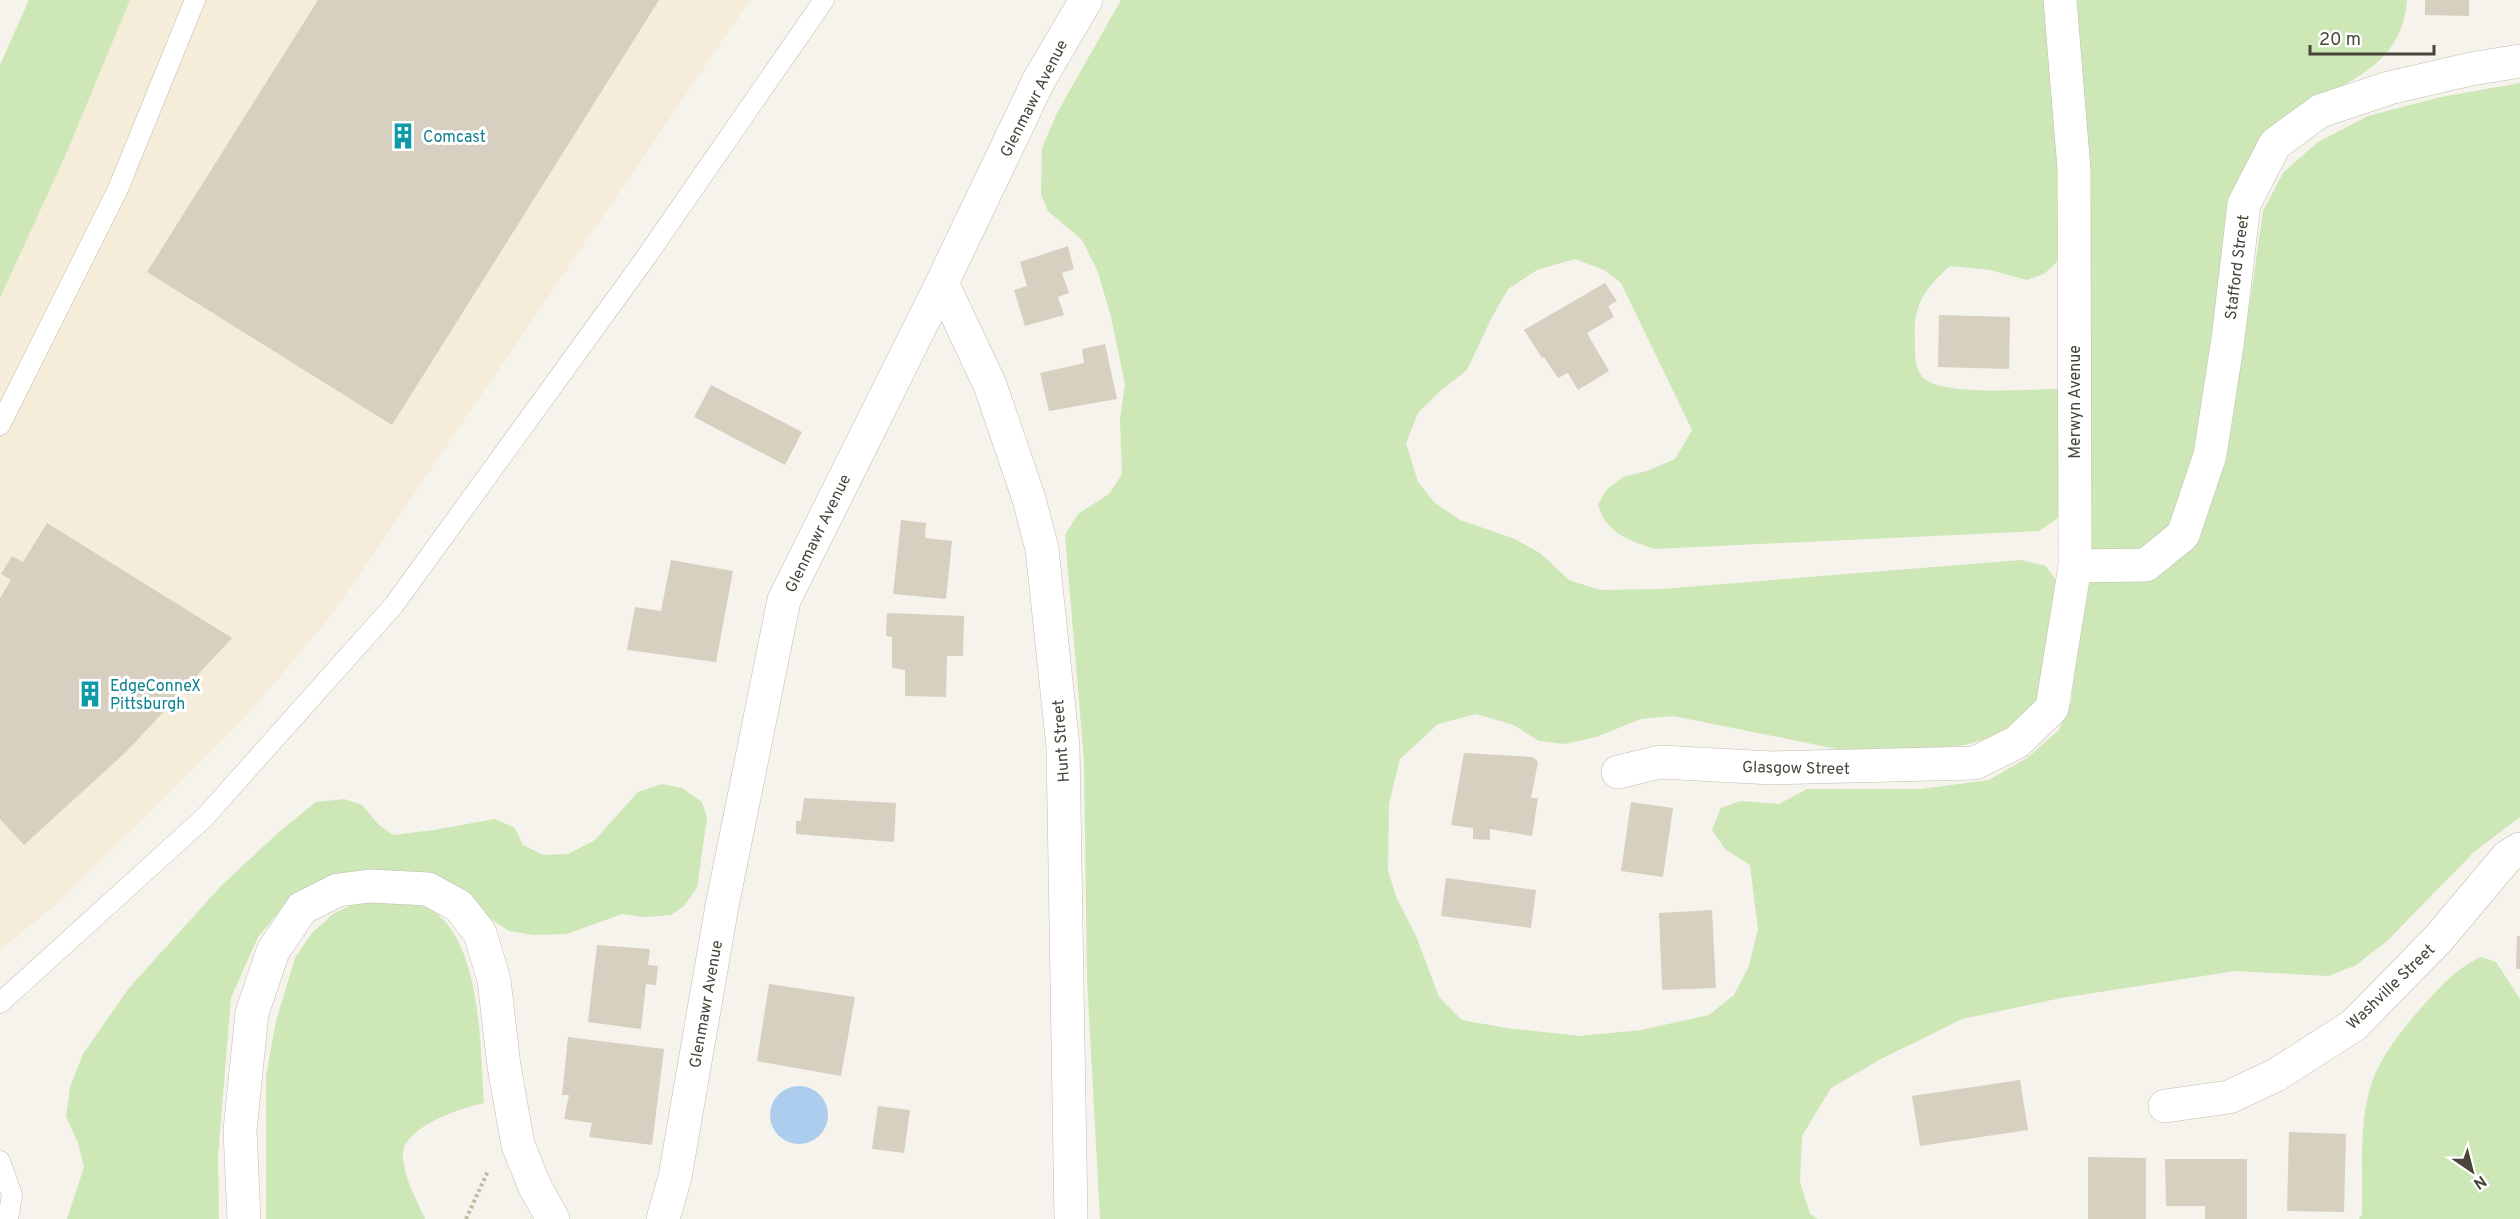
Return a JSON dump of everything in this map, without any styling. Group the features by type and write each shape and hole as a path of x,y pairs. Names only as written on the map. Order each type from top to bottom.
{"street":[{"name":"Glenmawr Avenue","path":"663,1219 675,1177 722,906 784,600 942,283 1039,80 1086,0"},
{"name":"Merwyn Avenue","path":"1975,763 2018,742 2052,708 2075,566 2074,169 2060,0"},
{"name":"Stafford Street","path":"2075,566 2146,565 2183,535 2210,454 2228,339 2244,204 2275,144 2320,111 2389,88 2471,69 2520,61"},
{"name":"Hunt Street","path":"942,283 990,385 1029,499 1042,549 1063,747 1071,1219"},
{"name":"Glasgow Street","path":"1618,772 1660,762 1772,768 1975,763"},
{"name":"Washville Street","path":"2165,1106 2229,1097 2276,1075 2354,1025 2439,938 2507,857 2520,849"},
{"path":"244,1219 240,1130 252,1013 273,951 302,908 338,890 370,886 428,889 459,906 480,933 494,980 504,1066 518,1145 535,1186 553,1219"}],"lane":[{"path":"0,425 118,189 195,0"},
{"path":"0,1003 205,817 394,605 644,260 824,0"},
{"path":"0,1161 12,1196 8,1219"}],"shaded area":[{"path":"130,0 750,0 333,613 250,712 59,902 0,950 0,298 66,154"}],"green space":[{"path":"29,0 130,0 66,154 0,298 0,65"},
{"path":"1121,0 2046,0 2062,222 2062,257 2044,274 2027,280 1990,270 1950,266 1923,297 1915,325 1916,360 1919,371 1926,380 1937,385 1970,390 2059,389 2061,516 2039,531 1654,549 1619,534 1607,523 1598,505 1606,490 1623,477 1647,471 1675,459 1692,430 1621,283 1604,270 1575,259 1537,270 1508,289 1467,370 1438,393 1418,413 1406,443 1418,482 1435,503 1460,520 1515,539 1540,553 1569,580 1600,590 1661,589 2021,560 2046,566 2055,579 2058,599 2038,697 2022,717 1996,736 1965,745 1919,750 1847,751 1673,716 1641,719 1596,737 1565,744 1539,741 1514,725 1476,714 1438,724 1400,759 1389,804 1388,871 1397,899 1416,936 1439,997 1462,1020 1506,1028 1580,1036 1641,1030 1709,1015 1734,995 1749,966 1758,929 1750,865 1725,849 1712,830 1721,808 1741,801 1779,804 1807,789 1921,789 1989,780 2027,758 2059,730 2071,703 2086,578 2147,578 2222,455 2251,295 2263,211 2283,173 2318,142 2368,116 2441,97 2520,83 2520,817 2474,852 2387,941 2356,965 2329,976 2235,971 2061,998 1962,1019 1879,1060 1831,1088 1802,1136 1800,1182 1810,1214 1818,1219 1100,1219 1087,978 1084,760 1065,535 1078,514 1109,494 1122,474 1120,420 1125,384 1111,317 1098,272 1082,240 1048,211 1041,194 1042,148 1057,113"},
{"path":"2071,0 2407,0 2403,22 2396,40 2385,55 2357,77 2299,109 2267,132 2211,401 2174,527 2150,549 2085,555"},
{"path":"662,784 682,788 702,802 707,817 697,888 684,906 671,915 645,917 622,914 567,934 533,935 509,931 489,918 469,897 284,906 258,937 231,998 218,1155 219,1219 67,1219 84,1167 78,1143 66,1116 70,1087 83,1054 129,988 221,886 280,831 316,802 344,799 362,805 378,824 393,835 495,819 515,828 523,845 543,855 568,854 595,840 638,792"},
{"path":"397,901 433,911 449,927 461,947 470,972 475,999 484,1103 461,1109 434,1121 422,1128 405,1146 403,1157 406,1173 425,1219 266,1219 266,1076 276,1021 295,958 312,933 333,914 357,902"},
{"path":"2481,957 2496,962 2520,999 2520,1219 2359,1219 2362,1214 2363,1131 2368,1098 2376,1072 2400,1033 2435,992 2456,972"}],"water":[{"path":"799,1086 815,1091 823,1099 828,1115 823,1131 815,1139 799,1144 783,1139 775,1131 770,1115 775,1099 783,1091"}],"building":[{"name":"Comcast","path":"318,0 659,0 392,425 147,272"},
{"path":"2425,0 2469,0 2469,16 2425,15"},
{"path":"1068,246 1074,269 1062,273 1069,293 1058,297 1064,315 1025,326 1014,290 1027,286 1020,262"},
{"path":"1605,283 1617,301 1608,306 1614,317 1587,333 1609,371 1578,390 1568,373 1558,378 1524,330"},
{"path":"1939,315 2010,317 2009,369 1938,367"},
{"path":"1105,344 1117,399 1049,411 1040,373 1084,363 1082,349"},
{"path":"711,385 802,432 785,465 694,417"},
{"path":"901,520 926,523 925,538 952,541 946,599 893,594"},
{"name":"EdgeConneX Pittsburgh","path":"47,523 232,638 127,751 24,845 0,819 0,598 11,580 1,574 12,556 23,562"},
{"path":"671,560 733,571 716,662 627,650 635,607 661,611"},
{"path":"887,613 964,616 963,656 947,656 946,697 905,696 905,670 892,668 892,637 886,636"},
{"path":"1464,753 1533,757 1538,762 1531,798 1538,798 1532,836 1490,829 1490,840 1473,839 1473,828 1451,825"},
{"path":"804,798 896,803 894,842 796,834 796,821 801,821"},
{"path":"1631,802 1673,808 1663,877 1621,871"},
{"path":"1446,878 1536,890 1531,928 1441,916"},
{"path":"1712,910 1716,988 1662,990 1659,913"},
{"path":"2517,936 2520,936 2520,969 2516,969"},
{"path":"597,945 650,949 648,965 658,966 656,985 646,984 641,1029 588,1022"},
{"path":"769,984 855,997 841,1076 757,1061"},
{"path":"568,1037 664,1049 652,1145 589,1137 592,1123 564,1119 569,1095 562,1095"},
{"path":"2020,1080 2028,1130 1920,1146 1912,1096"},
{"path":"878,1106 910,1110 904,1153 872,1149"},
{"path":"2289,1132 2346,1134 2344,1212 2287,1211"},
{"path":"2088,1157 2146,1158 2146,1219 2088,1219"},
{"path":"2165,1159 2247,1159 2247,1219 2205,1219 2205,1206 2166,1206"}],"place":[{"name":"Comcast","path":"403,136"},
{"name":"EdgeConneX Pittsburgh","path":"90,694"}]}
